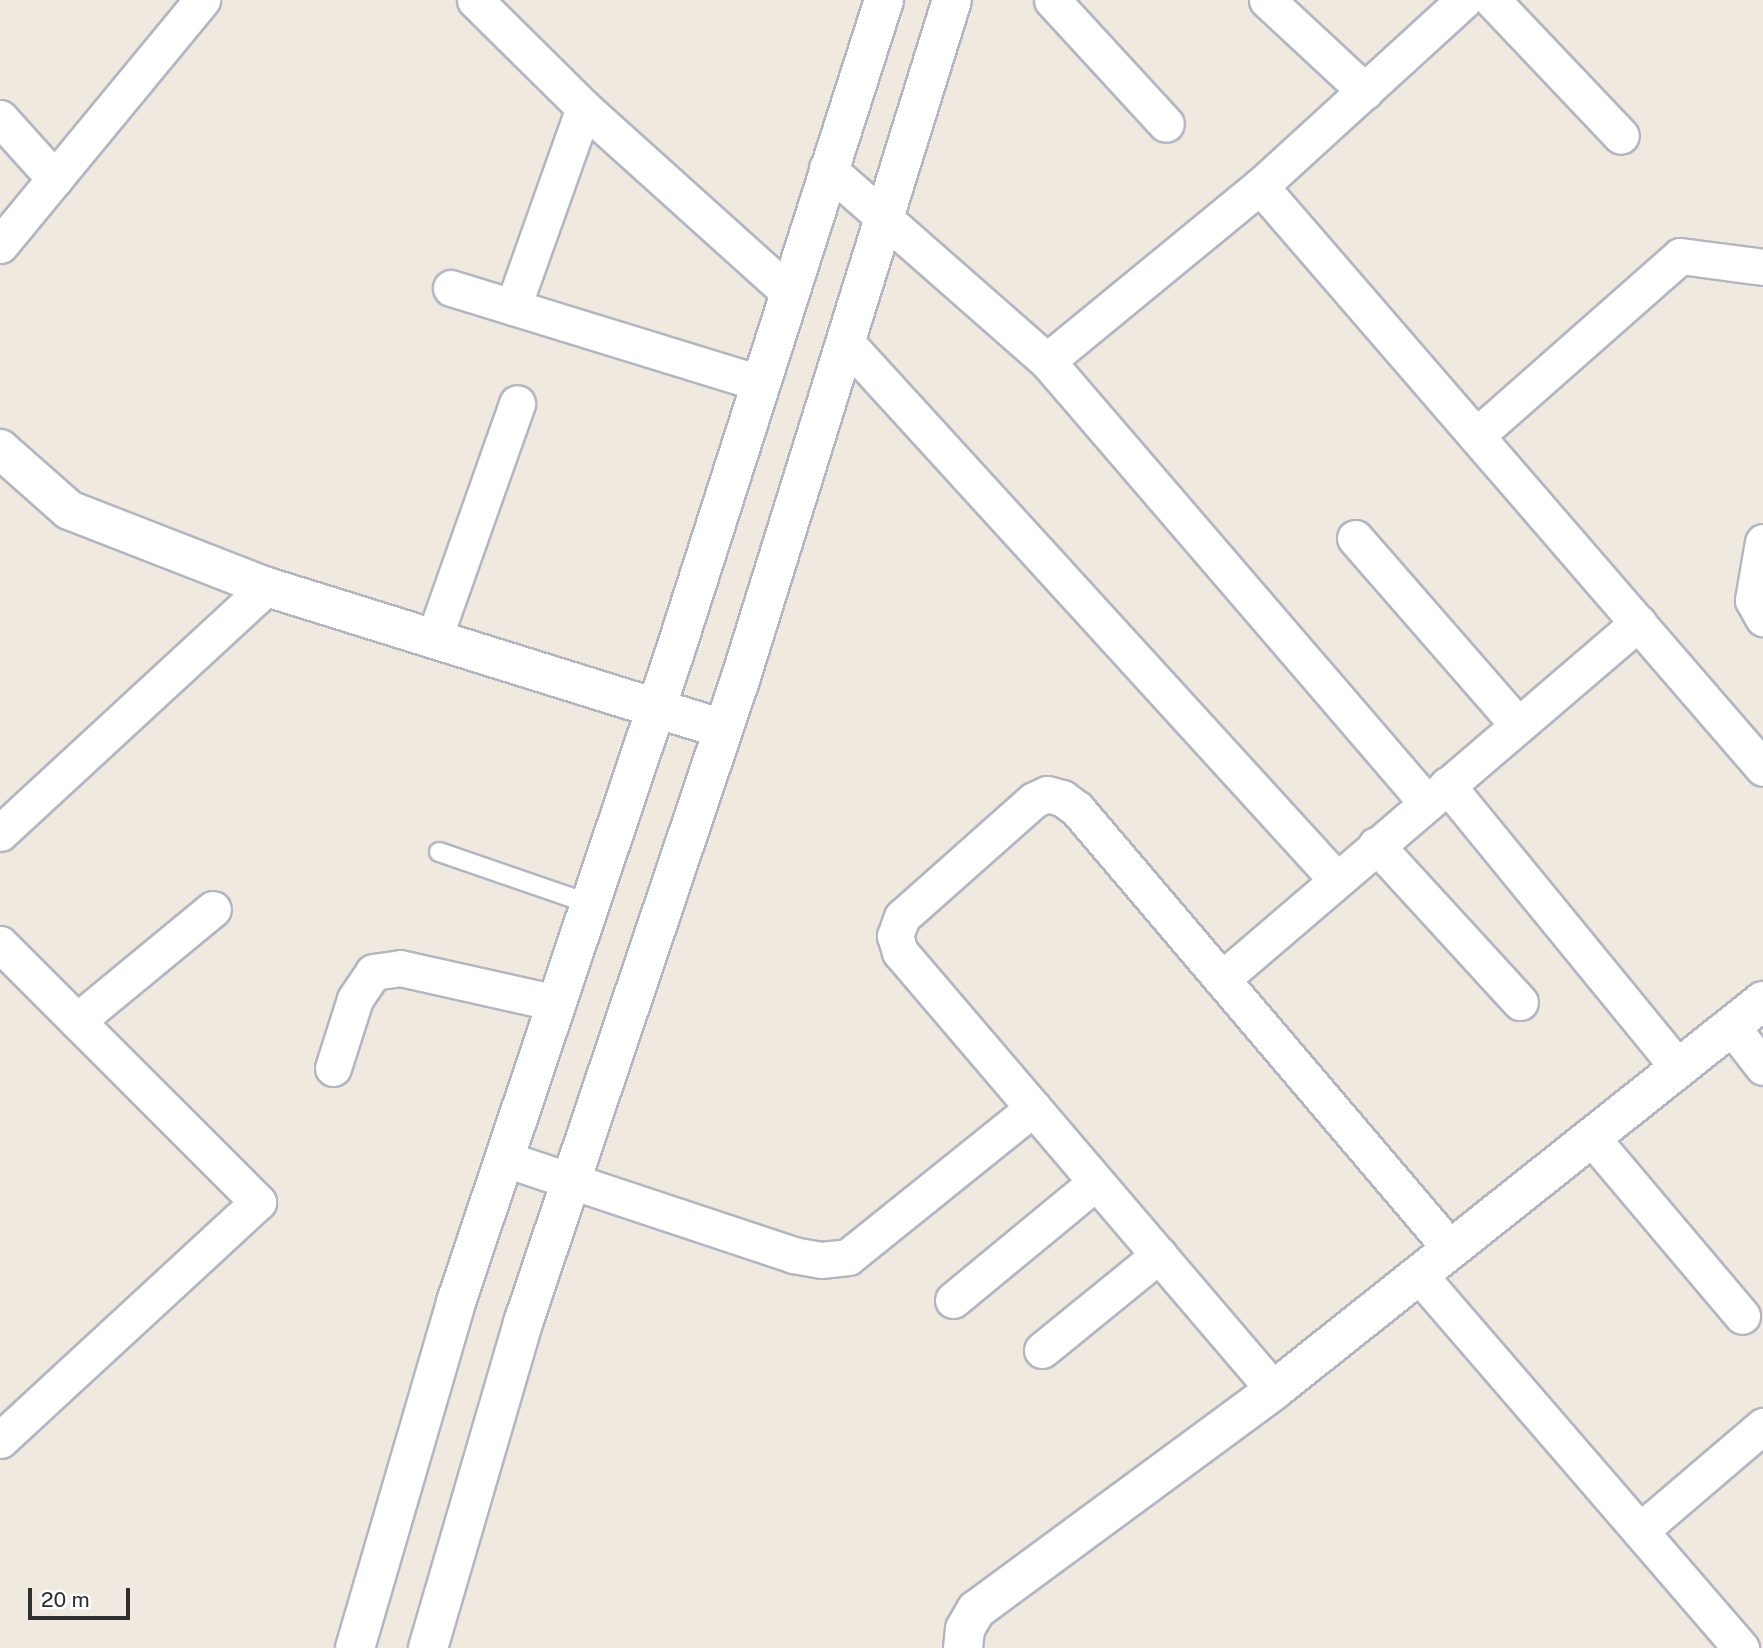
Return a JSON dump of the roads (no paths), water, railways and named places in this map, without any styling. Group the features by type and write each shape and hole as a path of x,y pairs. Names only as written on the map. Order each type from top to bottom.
{"street":[{"path":"0,245 202,0"},
{"path":"475,0 584,108 788,292"},
{"path":"355,1648 456,1302 657,706 827,168 884,0"},
{"path":"428,1648 523,1323 723,729 952,0"},
{"path":"1052,0 1166,124"},
{"path":"1267,0 1365,90"},
{"path":"1047,361 1260,186 1464,0"},
{"path":"1492,0 1621,136"},
{"path":"513,307 584,108"},
{"path":"0,118 55,178"},
{"path":"827,168 1047,361 1437,793 1679,1068"},
{"path":"1260,186 1763,768"},
{"path":"1476,436 1680,256 1763,267"},
{"path":"451,288 760,383"},
{"path":"844,340 1336,878"},
{"path":"434,638 517,403"},
{"path":"0,449 69,510 267,587 657,706 723,729"},
{"path":"1355,538 1518,725"},
{"path":"1763,542 1753,600 1763,618"},
{"path":"0,833 267,587"},
{"path":"1223,979 1336,878 1638,623"},
{"path":"1274,1390 900,952 895,936 902,917 1034,800 1047,794 1062,798 1077,809 1451,1249"},
{"path":"1376,845 1520,1002"},
{"path":"77,1021 213,909"},
{"path":"0,944 258,1202 0,1440"},
{"path":"333,1068 355,999 373,972 400,968 557,1003"},
{"path":"963,1648 965,1629 975,1610 1274,1390 1763,1001"},
{"path":"1731,1026 1763,1068"},
{"path":"505,1159 793,1255 821,1260 848,1257 1033,1108"},
{"path":"1591,1137 1742,1316"},
{"path":"953,1300 1096,1182"},
{"path":"1042,1350 1159,1255"},
{"path":"1419,1275 1741,1648"},
{"path":"1640,1531 1763,1426"}],"lane":[{"path":"439,852 590,904"}]}
